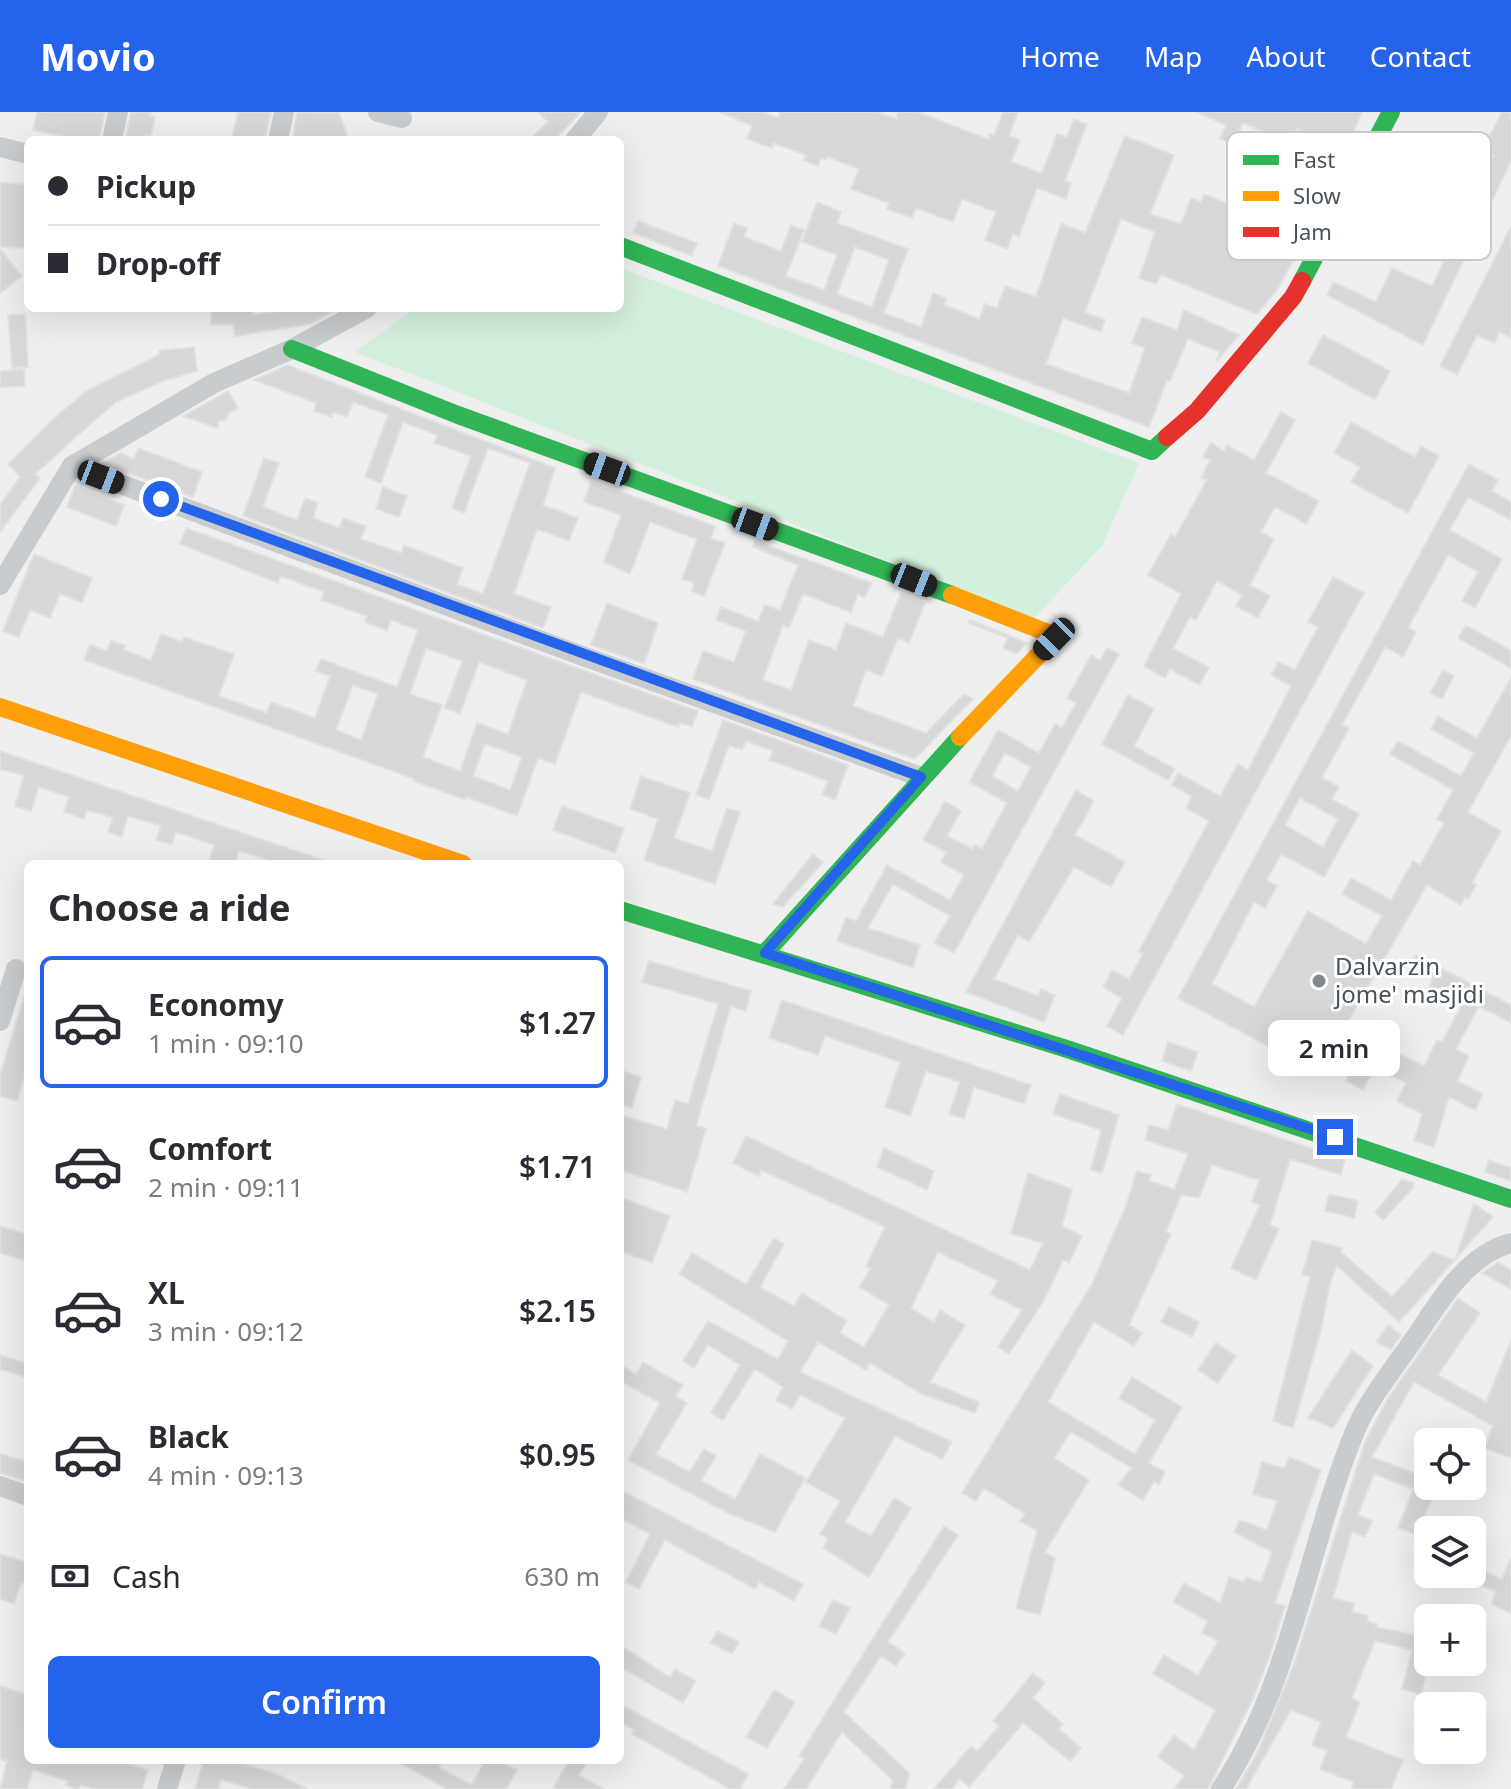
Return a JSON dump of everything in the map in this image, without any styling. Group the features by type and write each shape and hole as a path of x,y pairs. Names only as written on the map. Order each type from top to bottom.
{"street":[{"path":"113,136 118,112"},
{"path":"279,136 284,112"},
{"path":"378,112 402,118"},
{"path":"578,136 598,112"},
{"path":"1380,132 1391,112"},
{"path":"0,147 24,153"},
{"path":"624,248 1152,451 1197,411 1293,297 1313,260"},
{"path":"0,585 72,466 214,383 292,349 360,312"},
{"path":"292,349 458,415 914,580 1048,633 1054,639 921,777 765,953"},
{"path":"72,466 577,654 921,777"},
{"path":"0,707 451,860"},
{"path":"624,911 765,953 1306,1127 1511,1199"},
{"path":"0,1021 15,969"},
{"path":"1221,1789 1234,1769 1279,1671 1323,1518 1356,1427 1448,1289 1494,1248 1511,1243"},
{"path":"0,1486 24,1495"},
{"path":"167,1789 175,1764"}],"green space":[{"path":"624,270 1139,463 1102,546 1034,618 355,352 410,312 624,312"}],"building":[{"path":"37,112 105,112 100,136 61,136 33,130"},
{"path":"131,112 151,112 150,116 155,117 151,136 126,136"},
{"path":"238,112 271,112 266,136 232,136"},
{"path":"297,112 339,113 348,136 293,136"},
{"path":"538,112 581,112 558,136 533,136 548,122"},
{"path":"720,112 762,112 779,118 780,112 877,112 896,119 898,112 917,112 988,139 990,134 994,135 1003,112 1018,112 1009,136 1020,140 1011,162 1042,173 1057,134 1067,137 1074,119 1087,124 1065,181 1071,183 1066,199 1037,188 1019,236 1013,234 1007,249 985,240 996,212 962,199 953,222 916,208 912,218 887,209 889,203 851,189 859,169 828,157 826,160 821,158 818,166 804,160 806,155 773,143 772,148 747,139 752,126"},
{"path":"1197,112 1362,112 1354,132 1304,132 1297,129 1296,132 1265,132 1243,123 1239,132 1227,132 1227,142 1220,139 1226,125"},
{"path":"1502,112 1511,112 1511,161 1491,203 1491,162 1494,156 1491,154 1491,133"},
{"path":"1125,136 1174,155 1150,214 1181,224 1191,198 1201,202 1204,194 1227,204 1227,260 1293,260 1279,287 1257,314 1161,275 1156,284 1139,278 1155,232 1121,219 1085,312 1105,320 1101,332 1063,318 1046,364 1129,393 1145,348 1132,343 1142,317 1177,330 1184,310 1239,335 1216,362 1220,352 1188,339 1170,381 1167,380 1149,427 718,266 734,223 747,228 744,237 781,251 791,225 804,230 786,276 824,290 837,255 802,242 817,202 841,212 837,223 908,249 884,313 921,327 933,293 946,298 944,305 979,319 985,304 997,308 1005,286 1036,297 1061,223 1085,233","holes":["855,247 889,260 872,307 837,294"]},
{"path":"0,183 24,184 24,248 0,247"},
{"path":"638,221 697,243 692,256 633,233"},
{"path":"1511,227 1511,338 1500,332 1494,343 1477,335 1457,375 1440,366"},
{"path":"0,249 22,276 0,293"},
{"path":"1445,260 1464,260 1423,345 1327,295 1333,282 1376,302 1392,268 1432,286"},
{"path":"211,312 253,312 253,315 333,312 311,324 235,336 233,324 211,325"},
{"path":"25,314 28,367 12,368 8,315"},
{"path":"1323,335 1390,371 1375,400 1308,363"},
{"path":"194,347 197,371 163,381 116,402 35,474 40,478 0,532 0,504 20,477 8,464 48,424 86,391 159,355 159,351"},
{"path":"287,365 555,468 543,505 578,518 569,541 537,529 514,594 551,607 543,628 243,516 264,458 279,463 263,507 297,520 305,498 318,503 313,518 339,528 343,518 366,526 361,539 401,553 404,545 463,568 457,584 483,594 530,463 488,448 464,513 452,508 471,456 434,443 437,435 403,422 381,483 365,477 388,415 353,402 347,417 333,412 332,417 314,411 316,403 254,380"},
{"path":"24,369 25,386 0,387 0,371"},
{"path":"228,391 238,408 230,412 224,421 220,420 217,428 183,416"},
{"path":"1281,412 1295,420 1266,473 1319,501 1306,524 1275,507 1261,532 1274,539 1250,585 1270,596 1258,618 1236,606 1242,595 1217,581 1196,620 1190,617 1173,648 1209,668 1199,685 1170,669 1165,678 1144,666 1181,594 1148,575 1171,534 1175,537 1207,480 1201,478 1210,460 1203,457 1211,443 1224,451 1227,445 1254,460"},
{"path":"1351,422 1415,457 1421,446 1439,456 1408,513 1351,482 1360,467 1334,453"},
{"path":"138,448 202,472 193,497 102,463 120,453 134,459"},
{"path":"1469,464 1498,480 1492,491 1511,502 1511,520 1468,497 1450,530 1502,559 1475,608 1462,601 1478,572 1448,555 1408,628 1416,632 1403,657 1385,647 1342,725 1349,728 1322,778 1339,787 1332,799 1359,814 1324,877 1281,854 1267,880 1277,886 1265,908 1254,902 1212,984 1254,1007 1308,911 1366,944 1382,916 1342,894 1351,878 1391,900 1413,861 1420,865 1444,823 1437,819 1453,790 1390,754 1398,741 1461,776 1474,753 1431,729 1438,716 1477,738 1511,678 1511,736 1468,812 1501,831 1472,883 1476,885 1468,899 1465,897 1461,905 1427,885 1318,1073 1178,998","holes":["1300,798 1338,819 1323,847 1285,825"]},
{"path":"591,481 715,526 711,538 725,543 704,596 692,591 694,583 682,579 697,539 650,522 630,574 604,562 621,515 584,502"},
{"path":"75,486 124,505 116,526 67,507"},
{"path":"383,487 407,496 399,517 376,509"},
{"path":"186,528 698,711 692,727 680,723 678,727 581,692 555,764 538,758 517,816 466,797 465,800 415,779 84,660 90,645 107,651 111,640 126,646 124,650 151,660 161,634 182,642 184,637 234,654 219,696 267,713 271,702 315,718 330,676 316,671 321,659 397,687 418,630 391,620 387,631 365,622 367,616 321,600 324,592 281,576 278,583 180,544","holes":["426,648 462,661 445,708 460,714 479,662 527,680 508,734 477,723 460,771 423,757 442,705 410,694","353,685 378,694 361,740 336,730","485,744 522,757 510,790 473,776"]},
{"path":"755,541 872,583 864,598 858,594 851,612 803,594 789,628 783,625 763,680 791,690 809,640 836,650 846,623 883,637 901,593 925,603 909,643 898,638 882,676 866,670 853,706 926,733 964,694 973,699 915,759 693,679 703,651 734,662 746,631 716,620 721,607 758,621 765,605 780,610 798,565 753,547"},
{"path":"34,554 92,578 82,603 60,594 50,618 30,610 19,637 3,631"},
{"path":"1333,577 1364,593 1123,1035 1107,1026 1122,998 1103,987 1112,970 1129,979 1143,954 1139,951 1209,821 1186,808 1192,796 1172,785 1178,773 1220,796 1238,764 1248,770 1291,686 1271,675 1278,662 1295,670 1318,627 1308,622"},
{"path":"607,603 658,623 644,664 591,645"},
{"path":"970,620 1027,643 1016,654 1003,648 1008,638 969,623"},
{"path":"1466,625 1511,651 1511,668 1458,638"},
{"path":"1107,648 1119,654 954,953 934,943 950,916 893,884 868,928 920,945 913,968 837,941 846,917 856,921 887,865 950,900 964,875 941,862 946,852 923,840 945,801 961,811 947,836 972,849 975,845 982,849 1007,803 969,782 998,730 1039,753 1055,724 1062,728 1076,703 1067,698 1091,655 1100,660","holes":["1005,753 1031,767 1018,791 992,776"]},
{"path":"1443,670 1454,676 1442,699 1430,693"},
{"path":"1128,695 1154,709 1134,746 1175,769 1168,780 1102,744"},
{"path":"723,720 848,765 835,800 822,795 828,781 769,760 773,751 746,741 742,750 729,745 709,800 696,795"},
{"path":"0,751 323,860 268,860 239,851 236,860 209,860 214,845 176,832 172,844 156,840 161,826 128,816 122,837 108,832 113,818 87,810 84,819 64,812 69,797 39,787 31,811 15,806 24,776 0,769"},
{"path":"641,776 690,793 674,838 712,851 727,808 740,812 715,884 644,860 658,819 630,809"},
{"path":"1076,790 1094,801 1075,835 1125,862 1111,887 1074,867 1029,942 1018,935 994,979 1038,996 1041,989 1055,995 1044,1022 966,992"},
{"path":"562,806 624,828 615,853 553,830"},
{"path":"813,854 823,862 783,907 773,904"},
{"path":"1416,955 1511,1005 1511,1023 1479,1006 1456,1049 1469,1056 1457,1081 1483,1094 1475,1110 1449,1097 1434,1147 1414,1141 1422,1114 1397,1101 1406,1083 1375,1067 1363,1090 1346,1081 1368,1038 1424,1066 1437,1040 1442,1042 1462,1005 1429,987 1433,979 1410,967"},
{"path":"649,961 751,991 746,1011 731,1006 696,1126 706,1129 687,1192 624,1171 624,1116 667,1129 675,1100 688,1104 718,1004 642,982"},
{"path":"24,997 24,1078 17,1101 0,1096 0,1075"},
{"path":"782,1000 1031,1085 1024,1104 974,1087 964,1119 949,1114 960,1082 926,1071 910,1116 885,1107 900,1062 825,1036 818,1055 769,1038"},
{"path":"1168,1042 1198,1052 1191,1071 1162,1061"},
{"path":"625,1072 641,1077 632,1108 624,1105"},
{"path":"1060,1094 1119,1115 1102,1173 1091,1170 1101,1130 1053,1114"},
{"path":"1177,1104 1345,1159 1341,1175 1290,1159 1270,1225 1279,1229 1256,1280 1231,1268 1260,1205 1252,1202 1259,1180 1212,1165 1199,1198 1181,1195 1166,1232 1171,1234 1129,1325 1142,1333 1134,1346 1094,1322 1048,1402 1135,1454 1155,1420 1119,1398 1132,1377 1182,1407 1149,1463 1165,1472 1159,1485 1154,1482 1143,1500 1118,1485 1132,1468 1071,1432 1054,1458 1089,1480 1045,1552 1055,1559 1040,1615 1016,1608 1037,1531 1020,1521 1025,1514 984,1488 976,1501 962,1493 1092,1284 1125,1208 1137,1171 1151,1175 1149,1181 1174,1189 1188,1154 1145,1140 1149,1125 1168,1130"},
{"path":"746,1136 1030,1270 1043,1243 1011,1234 1028,1173 1072,1189 1062,1226 1082,1236 1069,1263 1063,1260 1043,1302 1009,1354 998,1347 1022,1310 990,1294 998,1281 938,1252 911,1308 934,1322 940,1310 965,1325 930,1382 979,1402 975,1413 922,1394 870,1363 866,1370 818,1342 800,1372 952,1442 942,1459 895,1436 845,1522 871,1536 894,1498 911,1508 869,1577 823,1548 828,1539 820,1534 840,1501 806,1482 845,1418 800,1395 792,1409 776,1400 783,1387 755,1369 723,1420 711,1413 740,1365 708,1345 694,1368 683,1361 708,1321 778,1359 788,1341 679,1274 692,1253 746,1284 774,1238 784,1244 760,1287 794,1306 802,1293 847,1321 840,1333 864,1347 889,1305 859,1287 871,1268 866,1266 885,1227 761,1170 759,1176 733,1163"},
{"path":"884,1148 934,1171 927,1190 877,1167"},
{"path":"1489,1160 1511,1168 1511,1181 1485,1172"},
{"path":"1402,1179 1414,1183 1413,1188 1383,1220 1375,1213"},
{"path":"1329,1194 1358,1201 1354,1218 1325,1211"},
{"path":"624,1199 670,1216 652,1263 624,1252"},
{"path":"1474,1204 1493,1217 1455,1259"},
{"path":"0,1226 24,1234 24,1260 0,1253"},
{"path":"1312,1240 1342,1248 1341,1252 1392,1297 1432,1252 1455,1260 1399,1322 1337,1266 1293,1428 1273,1421 1310,1277 1302,1275"},
{"path":"1498,1262 1511,1270 1511,1289 1482,1273"},
{"path":"1458,1298 1480,1313 1438,1375 1486,1402 1511,1341 1511,1458 1486,1449 1493,1426 1414,1382 1372,1457 1414,1473 1414,1500 1431,1500 1425,1516 1414,1516 1414,1534 1398,1528 1413,1489 1374,1474 1358,1515 1372,1521 1365,1537 1352,1532 1333,1598 1354,1603 1352,1612 1368,1616 1367,1621 1377,1624 1376,1627 1414,1635 1414,1676 1426,1676 1422,1692 1402,1689 1412,1650 1375,1641 1352,1698 1360,1702 1346,1737 1403,1760 1391,1789 1352,1789 1353,1782 1320,1769 1327,1751 1312,1745 1321,1722 1291,1710 1246,1789 1236,1789 1257,1753 1294,1664 1365,1442 1388,1398"},
{"path":"1169,1307 1199,1322 1192,1337 1161,1322"},
{"path":"1389,1325 1401,1335 1391,1350 1376,1342"},
{"path":"1216,1343 1236,1356 1218,1383 1198,1370"},
{"path":"1352,1350 1373,1366 1333,1428 1308,1418"},
{"path":"0,1355 24,1363 24,1377 0,1369"},
{"path":"643,1362 683,1385 676,1396 687,1403 656,1454 689,1472 704,1449 716,1456 701,1481 735,1499 760,1454 805,1478 775,1532 728,1513 628,1460 660,1403 624,1383 624,1367 636,1374"},
{"path":"0,1454 24,1461 24,1481 0,1473"},
{"path":"1289,1457 1321,1470 1275,1603 1285,1606 1270,1655 1253,1699 1208,1789 1174,1789 1184,1776 1158,1757 1174,1735 1194,1750 1215,1710 1153,1674 1164,1655 1198,1675 1218,1641 1202,1633 1208,1621 1173,1602 1184,1583 1220,1603 1229,1577 1244,1582 1246,1577 1261,1582 1272,1552 1234,1532 1240,1520 1267,1530 1277,1501 1253,1494 1262,1462 1284,1468"},
{"path":"624,1492 803,1584 794,1601 759,1582 755,1589 665,1540 639,1589 626,1582 650,1534 624,1520"},
{"path":"944,1526 958,1535 888,1642 905,1653 896,1666 881,1656 844,1712 910,1774 905,1789 890,1789 893,1781 842,1732 806,1789 784,1789 804,1759 799,1756"},
{"path":"0,1554 24,1562 24,1584 21,1583 14,1604 0,1599"},
{"path":"1511,1559 1511,1613 1491,1604 1496,1592 1486,1587 1486,1572 1502,1579"},
{"path":"833,1600 850,1608 836,1634 819,1626"},
{"path":"717,1631 739,1642 732,1654 710,1643"},
{"path":"624,1648 670,1677 675,1669 696,1681 683,1703 624,1669"},
{"path":"1033,1673 1045,1683 1033,1698 1063,1724 1059,1729 1081,1748 1070,1761 1023,1723 969,1787 960,1779 952,1789 934,1789 971,1746 977,1751 999,1726 993,1721"},
{"path":"0,1686 24,1694 24,1764 130,1764 148,1770 142,1789 95,1789 81,1785 77,1789 66,1785 68,1781 33,1770 27,1789 0,1789 7,1761 0,1759"},
{"path":"774,1690 795,1702 767,1748 746,1737"},
{"path":"624,1706 748,1774 740,1789 730,1789 632,1734 634,1730 624,1724"},
{"path":"203,1764 243,1764 277,1774 307,1789 253,1789 221,1780 218,1789 195,1789"},
{"path":"402,1764 441,1764 439,1768 472,1785 483,1764 505,1764 517,1770 506,1789 447,1789"},
{"path":"567,1764 586,1764 579,1775 604,1789 553,1789"}],"traffic: fast":[{"path":"1380,132 1391,112"},
{"path":"624,248 1152,451 1167,437"},
{"path":"1302,281 1313,260"},
{"path":"292,349 458,415 952,595"},
{"path":"765,953 960,737"},
{"path":"624,911 1067,1049 1511,1199"}],"traffic: slow":[{"path":"952,595 1048,633 1054,639 960,737"},
{"path":"0,707 451,860"}],"traffic: jam":[{"path":"1167,437 1197,411 1293,297 1302,281"}],"place":[{"name":"Dalvarzin jome' masjidi","path":"1319,981"}],"route":[{"path":"161,499 577,654 921,777 765,953 1335,1137"}]}
